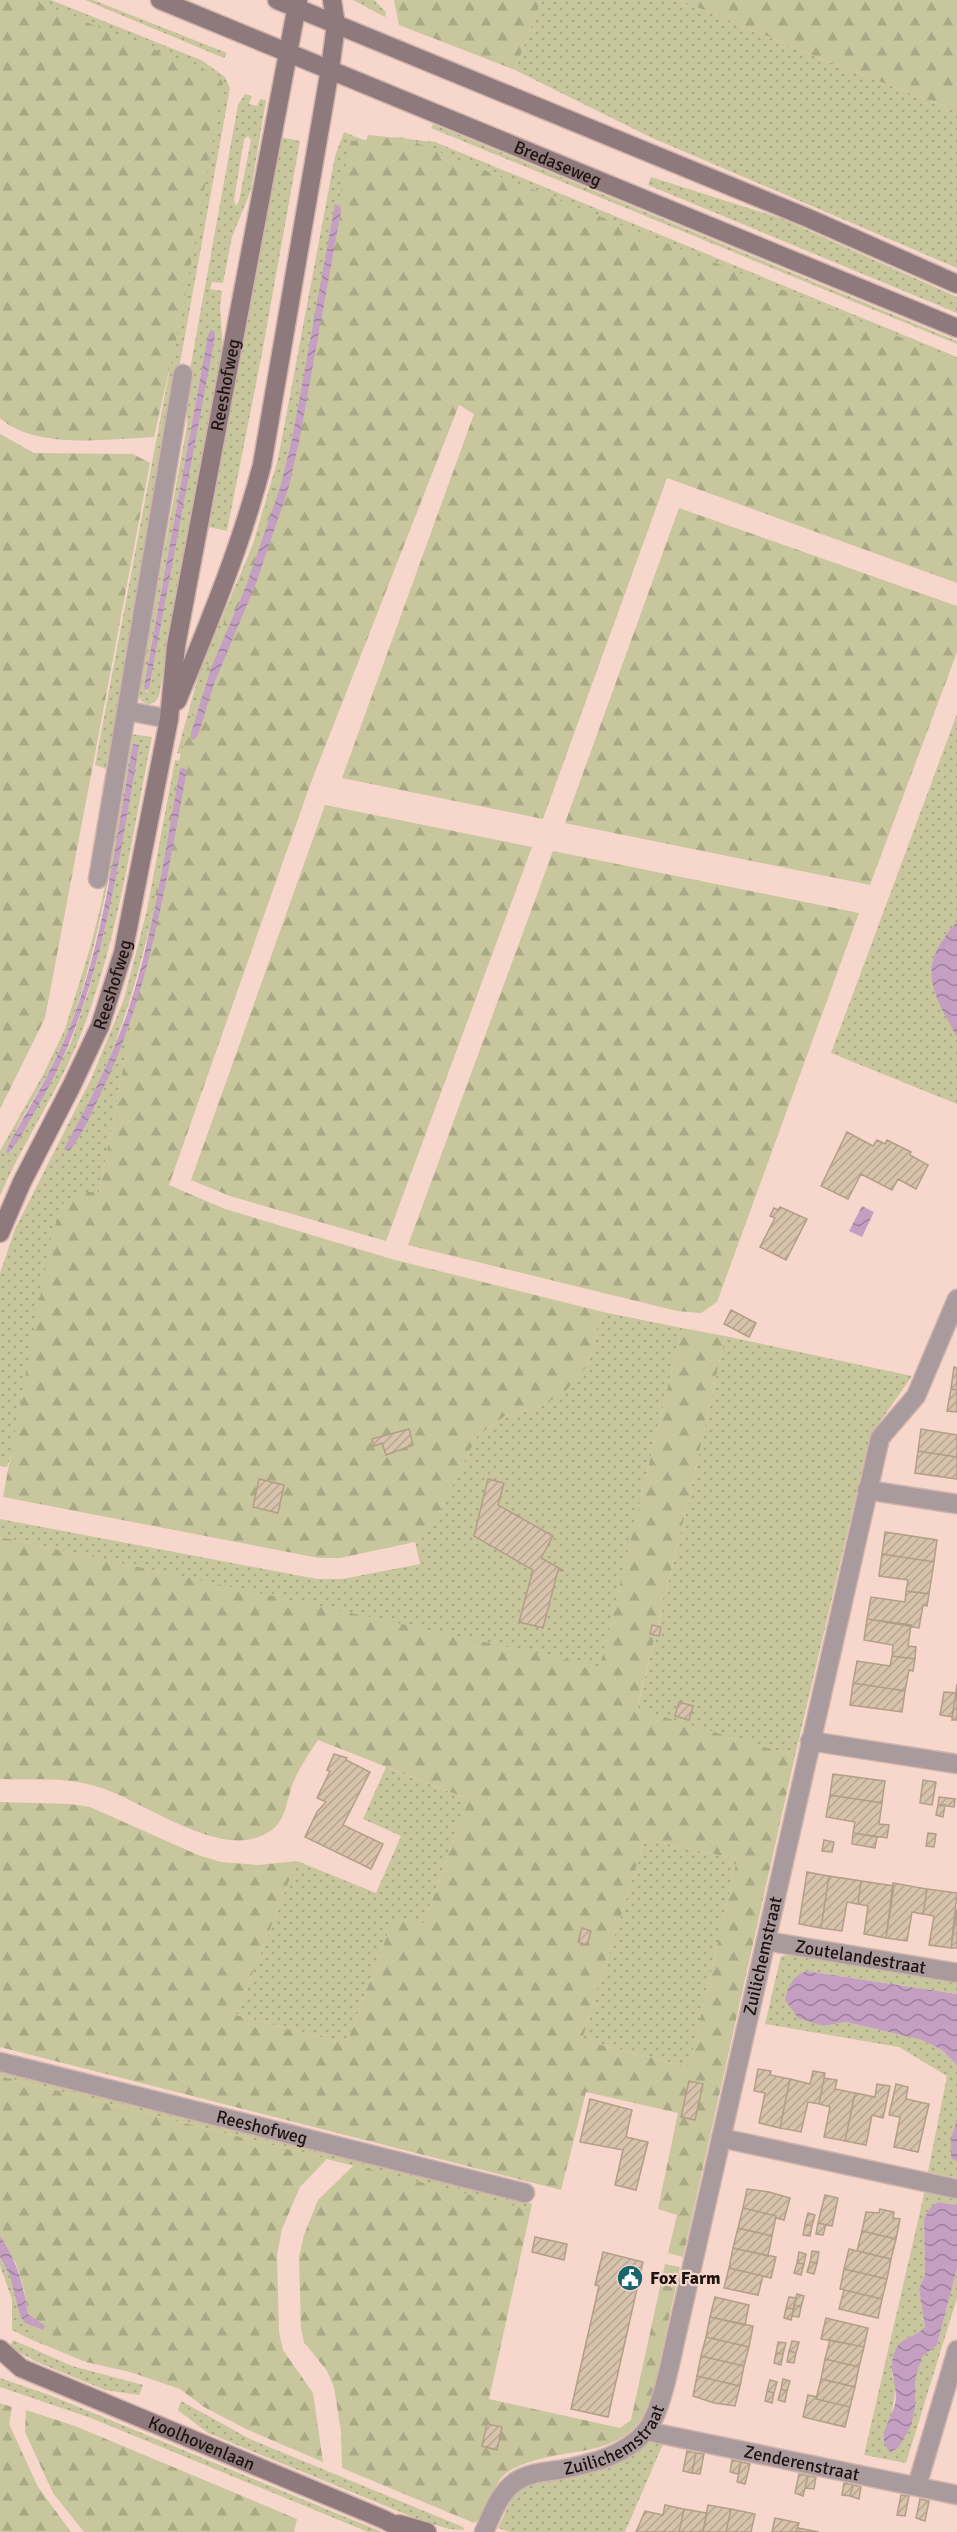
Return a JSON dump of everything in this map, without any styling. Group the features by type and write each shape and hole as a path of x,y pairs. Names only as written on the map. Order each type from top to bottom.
{"street":[{"name":"Bredaseweg","path":"160,0 957,328"},
{"path":"277,0 297,4 336,25 700,173 957,284"},
{"name":"Reeshofweg","path":"169,719 224,586 247,521 262,465 330,69 336,25 332,0"},
{"name":"Reeshofweg","path":"0,1233 22,1182 100,1026 123,952 169,719 176,646 297,4"},
{"path":"98,879 183,374"},
{"path":"128,711 169,719"},
{"name":"Zuilichemstraat","path":"484,2532 497,2503 516,2481 533,2474 588,2464 627,2448 646,2431 657,2409 667,2375 880,1438 916,1396 957,1299"},
{"path":"867,1490 957,1504"},
{"path":"810,1741 957,1764"},
{"name":"Zoutelandestraat","path":"766,1941 957,1973"},
{"name":"Reeshofweg","path":"0,2062 525,2193"},
{"path":"721,2138 957,2188"},
{"name":"Koolhovenlaan","path":"0,2349 21,2368"},
{"path":"917,2487 957,2350"},
{"name":"Koolhovenlaan","path":"0,2366 21,2368 383,2519 408,2532"},
{"name":"Zenderenstraat","path":"646,2431 957,2494"},
{"name":"Koolhovenlaan","path":"383,2519 427,2532"}],"green space":[{"path":"0,0 31,0 218,75 223,83 183,309 154,437 95,440 52,439 32,435 0,418"},
{"path":"29,0 51,0 201,60 225,77 230,88 106,769 95,765 172,357"},
{"path":"85,0 93,0 227,53 224,58"},
{"path":"353,0 374,0 386,12 385,17"},
{"path":"394,0 541,0 515,70 399,25"},
{"path":"541,0 680,0 829,62 957,111 957,268 650,137 515,70"},
{"path":"680,0 957,0 957,111 829,62"},
{"path":"245,94 252,96 249,104 257,106 260,99 266,100 251,190 232,237 223,283 212,282 210,289 222,291 220,306 223,352 159,696 155,702 148,705 141,701 138,694 187,426 187,386 238,105","holes":["248,136 251,140 239,201 236,206 234,200 244,139","208,335 147,692 144,686"]},
{"path":"433,124 957,341 957,344 431,128"},
{"path":"344,132 366,141 368,135 435,142 957,357 957,369 313,326 292,439 190,756 177,753 200,670 253,544 278,459 335,156"},
{"path":"279,137 300,141 227,531 209,527"},
{"path":"402,137 957,360 957,583 667,478 543,819 342,778 474,414 459,405 310,785 169,1185 225,1209 395,1260 603,1312 587,1366 562,1395 533,1408 505,1416 477,1436 436,1519 415,1542 340,1558 319,1558 3,1497 52,1233 64,1202 87,1192 99,1192 180,757 201,684 290,446 351,141"},
{"path":"651,177 783,219 957,297 957,313 648,185"},
{"path":"0,434 34,453 133,454 150,463 45,1018 0,1109"},
{"path":"679,508 957,606 957,652 870,885 565,823"},
{"path":"957,714 957,1104 831,1053"},
{"path":"131,734 152,737 124,885 95,993 74,1051 0,1196 0,1151 44,1073 65,1029 102,901","holes":["109,877 109,909 89,990 71,1042 48,1088 10,1153 6,1151 12,1137 58,1055 72,1021 90,960"]},
{"path":"175,760 180,761 150,924 129,1003 99,1081 138,991 99,1192 7,1467 0,1466 0,1273 15,1229 92,1077 124,999 147,910"},
{"path":"325,805 532,847 386,1241 230,1196 191,1180"},
{"path":"553,851 859,913 717,1302 701,1313 677,1311 408,1245"},
{"path":"603,1312 682,1328 600,1668 0,1537 0,1519 317,1579 342,1579 420,1564 415,1542 436,1518 477,1436 505,1416 533,1408 587,1366"},
{"path":"682,1328 725,1336 690,1494 637,1709 795,1756 683,2257 668,2253 677,2215 658,2209 678,2113 586,2092 561,2190 0,2047 0,1802 70,1804 90,1807 198,1855 221,1862 258,1865 297,1861 236,2015 346,2044 388,1933 403,1919 424,1923 468,1799 318,1740 295,1777 281,1820 273,1829 254,1839 232,1840 209,1836 184,1827 115,1793 84,1783 60,1780 0,1779 0,1537 600,1667","holes":["645,1839 737,1859 689,2067 582,2040"]},
{"path":"725,1336 912,1376 870,1436 795,1756 637,1710 690,1494"},
{"path":"386,1767 468,1799 424,1923 388,1933 346,2044 236,2015 297,1861 376,1893 401,1836 363,1819"},
{"path":"645,1839 737,1859 689,2067 582,2040"},
{"path":"795,1954 957,1980 957,1994 806,1971 823,2026 846,2022 922,2040 942,2050 957,2065 957,2121 951,2137 951,2158 957,2162 957,2178 928,2172 947,2076 899,2047 765,2024 781,1956"},
{"path":"0,2068 528,2203 526,2209 520,2208 0,2076"},
{"path":"0,2076 327,2159 300,2187 282,2229 277,2255 279,2332 283,2350 313,2393 323,2462 246,2429 204,2407 180,2389 130,2372 86,2362 32,2340 36,2327 42,2330 28,2314 24,2289 16,2264 0,2236"},
{"path":"354,2165 526,2209 528,2203 532,2204 489,2399 620,2428 631,2420 665,2264 680,2267 652,2398 641,2420 627,2434 610,2444 529,2462 509,2471 498,2482 484,2512 474,2523 342,2468 341,2432 334,2387 327,2371 304,2342 301,2329 299,2257 304,2235 318,2200"},
{"path":"925,2190 957,2197 957,2205 938,2202 924,2218 925,2275 919,2290 925,2327 920,2333 909,2337 892,2375 896,2385 892,2412 915,2408 915,2380 922,2357 937,2345 957,2268 957,2298 906,2463 864,2455"},
{"path":"0,2257 10,2276 20,2316 25,2323 36,2327 32,2340 12,2330 12,2299 0,2266"},
{"path":"13,2340 72,2366 143,2385 139,2395 105,2390 37,2362 9,2347"},
{"path":"0,2378 52,2396 382,2532 368,2532 91,2418 0,2387"},
{"path":"181,2401 250,2439 463,2527 464,2530 449,2529 420,2520 208,2433 178,2410"},
{"path":"0,2403 12,2407 9,2424 38,2487 71,2532 0,2532"},
{"path":"26,2410 75,2426 297,2519 294,2532 84,2532 53,2493 25,2432"},
{"path":"652,2441 663,2444 625,2532 510,2532 498,2528 512,2498 527,2484 624,2459"}],"water":[{"path":"335,204 340,206 341,211 299,442 288,490 255,586 215,681 198,735 194,740 191,739 191,733 211,668 246,586 280,488 292,439"},
{"path":"211,330 214,331 215,336 149,688 145,691 144,686 208,335"},
{"path":"133,744 139,745 120,853 102,941 90,984 76,1027 58,1068 24,1131 8,1154 6,1151 12,1138 46,1078 78,1006 107,895"},
{"path":"180,769 187,770 172,854 144,977 132,1017 86,1124 69,1151 64,1149 107,1064 122,1029 137,982 158,892"},
{"path":"957,922 957,1037 935,992 932,966 936,952"},
{"path":"862,1206 874,1212 862,1237 849,1231"},
{"path":"806,1971 957,1994 957,2065 942,2050 922,2040 846,2022 823,2026 798,2018 785,2000 791,1982"},
{"path":"957,2121 957,2162 951,2158 951,2137"},
{"path":"938,2202 957,2205 957,2268 937,2345 922,2357 915,2380 915,2408 911,2426 898,2448 890,2452 884,2440 884,2434 896,2397 892,2369 893,2356 902,2342 925,2327 919,2289 925,2275 924,2218 931,2207"},
{"path":"0,2236 11,2254 18,2273 28,2314 45,2326 43,2330 25,2323 20,2316 10,2276 0,2257"}],"building":[{"path":"847,1132 873,1146 877,1140 885,1144 887,1140 911,1152 910,1155 928,1165 916,1189 898,1179 892,1190 861,1174 848,1199 821,1186"},
{"path":"780,1207 807,1219 786,1260 760,1247 775,1218 770,1216 774,1208 778,1210"},
{"path":"731,1310 756,1323 749,1337 724,1324"},
{"path":"954,1367 957,1368 957,1390 951,1389"},
{"path":"951,1389 957,1390 957,1412 947,1411"},
{"path":"409,1429 413,1445 386,1455 382,1443 374,1446 372,1439"},
{"path":"921,1429 957,1435 957,1457 918,1451"},
{"path":"918,1451 957,1457 957,1479 915,1473"},
{"path":"259,1479 284,1485 278,1513 253,1507"},
{"path":"488,1479 504,1483 498,1505 553,1536 541,1558 564,1571 558,1570 543,1628 519,1622 533,1570 474,1536"},
{"path":"885,1532 937,1540 934,1562 882,1554"},
{"path":"882,1554 934,1562 929,1594 906,1591 908,1580 879,1576"},
{"path":"906,1591 929,1594 927,1606 923,1605 919,1628 867,1619 871,1597 905,1602"},
{"path":"867,1619 911,1625 908,1646 916,1647 915,1659 892,1656 893,1645 864,1640"},
{"path":"652,1625 661,1627 659,1636 650,1634"},
{"path":"892,1656 915,1659 913,1671 909,1670 905,1691 853,1683 857,1661 890,1666"},
{"path":"853,1683 905,1691 902,1712 850,1705"},
{"path":"957,1684 957,1720 952,1720"},
{"path":"944,1692 956,1693 952,1717 940,1715"},
{"path":"679,1702 693,1706 689,1720 675,1716"},
{"path":"334,1754 347,1758 346,1760 370,1772 343,1825 383,1844 371,1869 305,1837 317,1812 326,1802 317,1798 330,1771 327,1770"},
{"path":"833,1774 885,1781 882,1803 830,1795"},
{"path":"923,1780 936,1782 932,1805 920,1803"},
{"path":"830,1795 882,1803 879,1824 889,1825 887,1838 853,1833 855,1822 826,1817"},
{"path":"939,1797 955,1799 954,1807 938,1805"},
{"path":"938,1805 945,1805 943,1817 936,1815"},
{"path":"853,1833 877,1837 875,1848 852,1844"},
{"path":"928,1833 936,1834 934,1847 926,1846"},
{"path":"824,1840 834,1842 832,1852 822,1851"},
{"path":"807,1872 829,1876 821,1928 799,1924"},
{"path":"829,1876 861,1881 858,1904 847,1902 842,1931 821,1928"},
{"path":"861,1881 894,1886 886,1938 864,1934 868,1906 858,1904"},
{"path":"893,1883 927,1889 923,1914 912,1912 907,1941 886,1938"},
{"path":"927,1889 957,1893 951,1948 929,1945 934,1916 923,1914"},
{"path":"957,1909 957,1948 951,1948"},
{"path":"582,1928 591,1931 587,1945 578,1942"},
{"path":"758,2069 771,2071 770,2075 790,2079 780,2128 759,2123 765,2093 754,2091"},
{"path":"813,2071 825,2073 819,2104 808,2102 801,2132 780,2128 790,2079 810,2084"},
{"path":"824,2078 837,2080 835,2089 855,2093 845,2141 824,2137 830,2107 819,2104"},
{"path":"689,2081 703,2084 695,2120 681,2117"},
{"path":"877,2084 890,2086 883,2118 872,2115 866,2145 845,2141 855,2093 875,2097"},
{"path":"896,2084 908,2087 906,2099 929,2104 918,2152 894,2147 900,2117 889,2115"},
{"path":"590,2099 632,2110 626,2137 648,2142 636,2190 615,2185 623,2150 580,2142"},
{"path":"747,2189 790,2198 784,2220 743,2208"},
{"path":"825,2195 838,2198 832,2226 818,2223"},
{"path":"743,2208 776,2216 772,2236 738,2228"},
{"path":"880,2209 894,2212 893,2218 900,2219 896,2239 862,2231 866,2212 879,2213"},
{"path":"808,2213 815,2215 812,2226 805,2224"},
{"path":"818,2223 826,2225 823,2235 816,2234"},
{"path":"805,2224 812,2226 810,2236 803,2235"},
{"path":"738,2228 772,2236 768,2256 733,2248"},
{"path":"862,2231 896,2239 891,2259 857,2251"},
{"path":"535,2237 567,2244 564,2260 532,2252"},
{"path":"733,2248 776,2257 771,2278 729,2268"},
{"path":"849,2249 891,2259 887,2279 844,2269"},
{"path":"812,2251 819,2252 817,2263 810,2262"},
{"path":"603,2252 643,2262 608,2417 571,2409 599,2286 595,2285"},
{"path":"799,2252 806,2254 804,2264 797,2263"},
{"path":"810,2262 817,2263 814,2274 807,2272"},
{"path":"797,2263 804,2264 801,2275 794,2273"},
{"path":"729,2268 763,2276 758,2295 724,2288"},
{"path":"844,2269 887,2279 882,2299 840,2289"},
{"path":"844,2290 882,2299 878,2318 839,2309"},
{"path":"797,2294 804,2296 801,2307 794,2305"},
{"path":"715,2297 749,2305 745,2325 710,2317"},
{"path":"789,2297 796,2298 794,2309 786,2308"},
{"path":"794,2305 801,2307 799,2317 792,2316"},
{"path":"786,2308 794,2309 791,2320 784,2318"},
{"path":"710,2317 753,2326 749,2347 706,2337"},
{"path":"826,2318 868,2328 864,2347 821,2339"},
{"path":"706,2337 749,2347 744,2366 701,2356"},
{"path":"830,2340 864,2347 859,2367 825,2359"},
{"path":"792,2341 799,2342 796,2353 789,2351"},
{"path":"778,2342 786,2343 783,2354 776,2353"},
{"path":"789,2351 796,2353 794,2363 787,2362"},
{"path":"776,2353 783,2354 781,2365 774,2363"},
{"path":"701,2356 744,2366 740,2386 697,2376"},
{"path":"825,2359 859,2367 855,2387 821,2379"},
{"path":"697,2376 740,2386 735,2406 714,2403 693,2396"},
{"path":"783,2379 790,2381 787,2391 781,2389"},
{"path":"821,2379 855,2387 850,2407 816,2399"},
{"path":"770,2380 777,2382 774,2393 767,2391"},
{"path":"781,2389 787,2391 785,2402 778,2400"},
{"path":"767,2391 774,2393 772,2403 765,2401"},
{"path":"808,2395 850,2407 845,2427 803,2417"},
{"path":"487,2424 502,2427 497,2450 482,2446"},
{"path":"687,2451 696,2453 692,2473 683,2471"},
{"path":"696,2453 704,2454 700,2474 692,2473"},
{"path":"732,2460 741,2462 738,2474 730,2472"},
{"path":"741,2462 750,2464 745,2484 737,2482"},
{"path":"799,2474 808,2476 803,2496 795,2493"},
{"path":"808,2476 816,2477 814,2489 805,2488"},
{"path":"844,2483 853,2485 850,2496 842,2495"},
{"path":"853,2485 861,2487 859,2499 850,2496"},
{"path":"901,2495 909,2496 905,2516 897,2515"},
{"path":"920,2499 929,2501 925,2521 916,2518"},
{"path":"665,2505 684,2509 679,2532 636,2532 645,2511 663,2515"},
{"path":"708,2505 731,2509 726,2532 703,2532"},
{"path":"684,2509 707,2513 703,2532 679,2532"},
{"path":"731,2509 755,2514 751,2532 726,2532"},
{"path":"775,2518 799,2523 796,2532 772,2532"},
{"path":"798,2528 819,2532 796,2532"}],"place":[{"name":"Fox Farm","path":"630,2278"}]}
